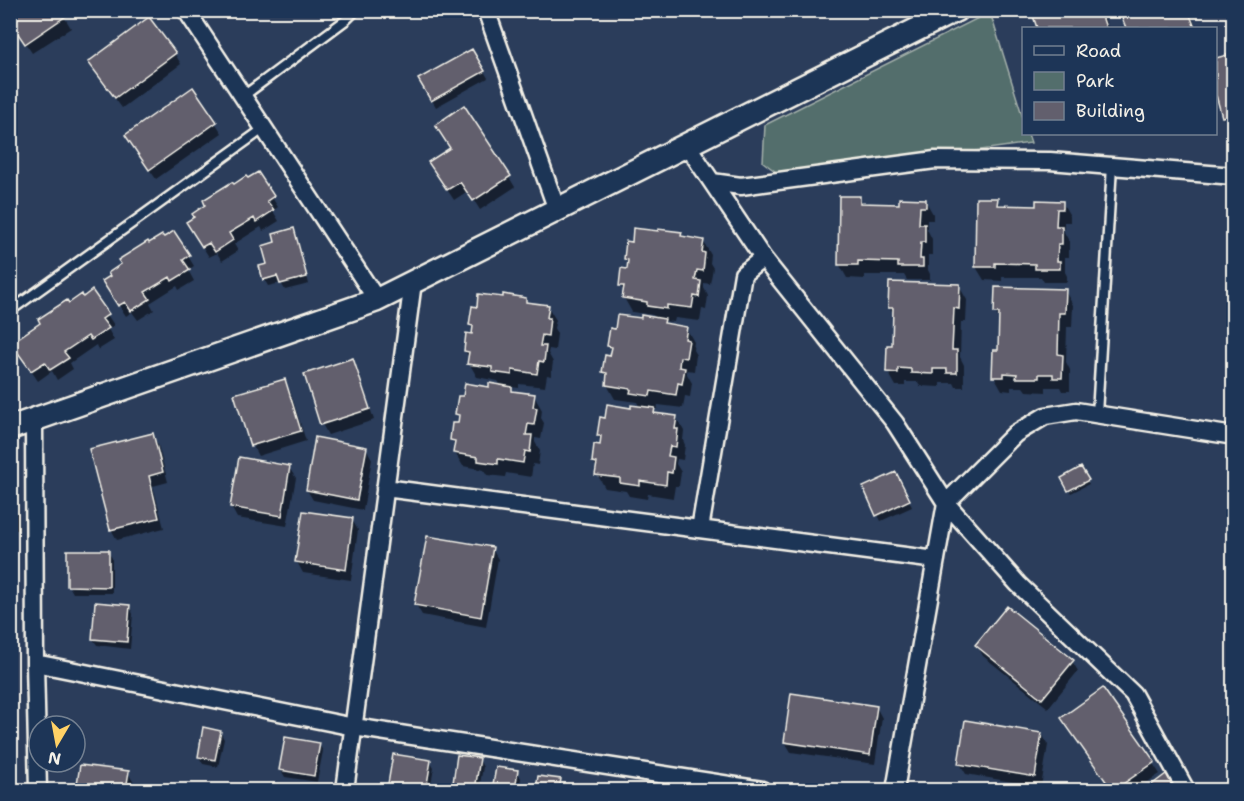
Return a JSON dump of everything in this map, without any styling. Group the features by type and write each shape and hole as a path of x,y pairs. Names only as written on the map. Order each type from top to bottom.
{"street":[{"path":"186,10 377,300"},
{"path":"486,10 557,210"},
{"path":"38,790 35,663 17,424 377,300 687,145 926,21 956,10"},
{"path":"687,145 763,258 895,423 946,503 1018,584 1134,694 1186,790"},
{"path":"712,182 741,186 935,160 1050,161 1233,176"},
{"path":"700,529 743,274 763,258"},
{"path":"345,790 413,282"},
{"path":"895,790 946,503 1015,434 1045,416 1076,411 1233,436"},
{"path":"386,488 936,560"},
{"path":"35,663 354,727 762,790"}],"lane":[{"path":"242,97 347,20 356,10"},
{"path":"10,311 263,129"},
{"path":"1097,414 1112,166"}],"green space":[{"path":"990,12 1022,115 1022,135 1028,135 1031,143 784,178 763,162 765,125"}],"building":[{"path":"10,10 62,10 66,16 25,44 10,22"},
{"path":"1031,10 1100,10 1106,27 1037,27"},
{"path":"1119,10 1188,10 1195,27 1126,27"},
{"path":"149,17 176,53 115,98 88,62"},
{"path":"472,49 485,71 431,101 418,79"},
{"path":"1234,53 1234,114 1222,117 1217,99 1217,58"},
{"path":"193,87 217,122 149,170 125,135"},
{"path":"464,105 511,176 473,201 460,182 447,190 428,162 450,148 435,125"},
{"path":"258,172 274,196 267,201 274,210 256,222 254,218 229,233 233,240 215,252 209,243 202,247 186,222 194,217 192,214 205,205 203,200 232,182 234,184"},
{"path":"839,196 860,196 860,203 899,204 899,198 926,199 926,207 920,207 919,224 925,224 925,242 921,242 920,259 923,259 923,267 898,267 898,262 858,261 858,265 838,265"},
{"path":"976,198 998,198 997,205 1036,206 1036,200 1063,201 1063,209 1057,209 1056,226 1062,226 1062,244 1058,244 1057,261 1060,261 1060,269 1035,269 1035,264 995,263 995,267 975,267"},
{"path":"294,228 307,277 280,284 277,276 263,280 259,266 267,264 262,246 275,242 273,234"},
{"path":"633,228 682,232 681,236 704,240 703,271 697,270 695,280 701,281 699,297 694,296 692,308 667,305 667,309 647,306 647,302 622,298 624,286 619,286 621,268 627,269 628,260 624,259 626,241 632,242"},
{"path":"174,231 190,255 183,260 190,270 172,281 170,277 145,292 150,299 131,311 125,302 118,306 102,281 110,276 108,273 121,264 118,260 148,241 149,243"},
{"path":"889,282 960,284 959,309 954,308 952,350 957,350 957,373 947,373 947,369 933,369 933,374 911,373 911,369 898,368 898,373 886,372 887,345 892,345 893,308 888,308"},
{"path":"995,287 1066,289 1065,313 1059,313 1058,354 1063,355 1062,378 1053,378 1053,374 1039,374 1039,378 1016,378 1017,374 1004,373 1004,377 992,377 993,350 998,350 999,313 994,313"},
{"path":"92,290 109,314 102,319 109,328 91,340 88,336 64,352 69,358 50,370 45,362 31,371 11,343 40,323 38,319 67,300 69,303"},
{"path":"478,294 503,297 503,294 526,298 526,302 549,305 548,336 542,335 540,346 546,346 544,362 539,361 537,374 512,370 512,375 492,372 492,367 467,364 469,352 464,351 466,333 472,334 473,326 469,325 472,306 477,307"},
{"path":"617,315 641,318 641,315 665,319 664,323 687,327 685,339 689,340 686,358 680,357 679,367 685,368 682,384 678,383 676,395 651,391 650,396 630,393 631,389 606,385 607,373 602,372 605,355 610,356 612,347 607,346 610,328 615,329"},
{"path":"353,358 370,409 320,425 304,374"},
{"path":"285,379 301,431 250,446 234,394"},
{"path":"465,383 489,387 489,383 512,387 512,391 535,394 533,407 537,408 534,425 528,424 526,435 532,435 530,452 525,451 523,463 498,459 498,464 478,461 478,457 453,453 455,441 450,440 452,423 458,423 459,415 455,414 458,396 463,396"},
{"path":"607,404 631,408 631,405 655,408 654,413 677,416 676,447 670,446 668,456 674,457 672,473 667,472 666,485 640,481 640,486 620,483 620,478 595,475 597,463 592,462 594,444 600,445 601,436 597,436 600,417 605,418"},
{"path":"153,433 163,472 149,476 159,518 110,530 89,449"},
{"path":"315,437 367,447 357,500 306,490"},
{"path":"239,457 290,466 282,516 230,507"},
{"path":"1081,467 1089,480 1068,491 1061,478"},
{"path":"896,472 910,500 876,516 863,487"},
{"path":"10,474 12,474 13,520 10,520"},
{"path":"303,511 353,518 346,570 295,562"},
{"path":"427,536 493,547 481,617 414,605"},
{"path":"67,550 109,550 109,587 67,586"},
{"path":"95,602 130,605 127,642 92,639"},
{"path":"1007,606 1074,660 1042,699 975,645"},
{"path":"1103,688 1155,762 1114,790 1061,718"},
{"path":"791,693 877,706 870,755 784,742"},
{"path":"965,720 1042,733 1035,777 958,764"},
{"path":"203,727 221,731 215,760 198,757"},
{"path":"285,737 320,743 314,776 279,770"},
{"path":"393,754 431,760 426,790 387,790"},
{"path":"457,755 480,758 475,790 452,790"},
{"path":"87,766 129,771 126,790 76,790 79,774 87,774"},
{"path":"496,767 518,770 515,790 492,790"},
{"path":"1170,771 1185,790 1150,790 1150,786"},
{"path":"538,776 561,779 559,790 536,790"}]}
